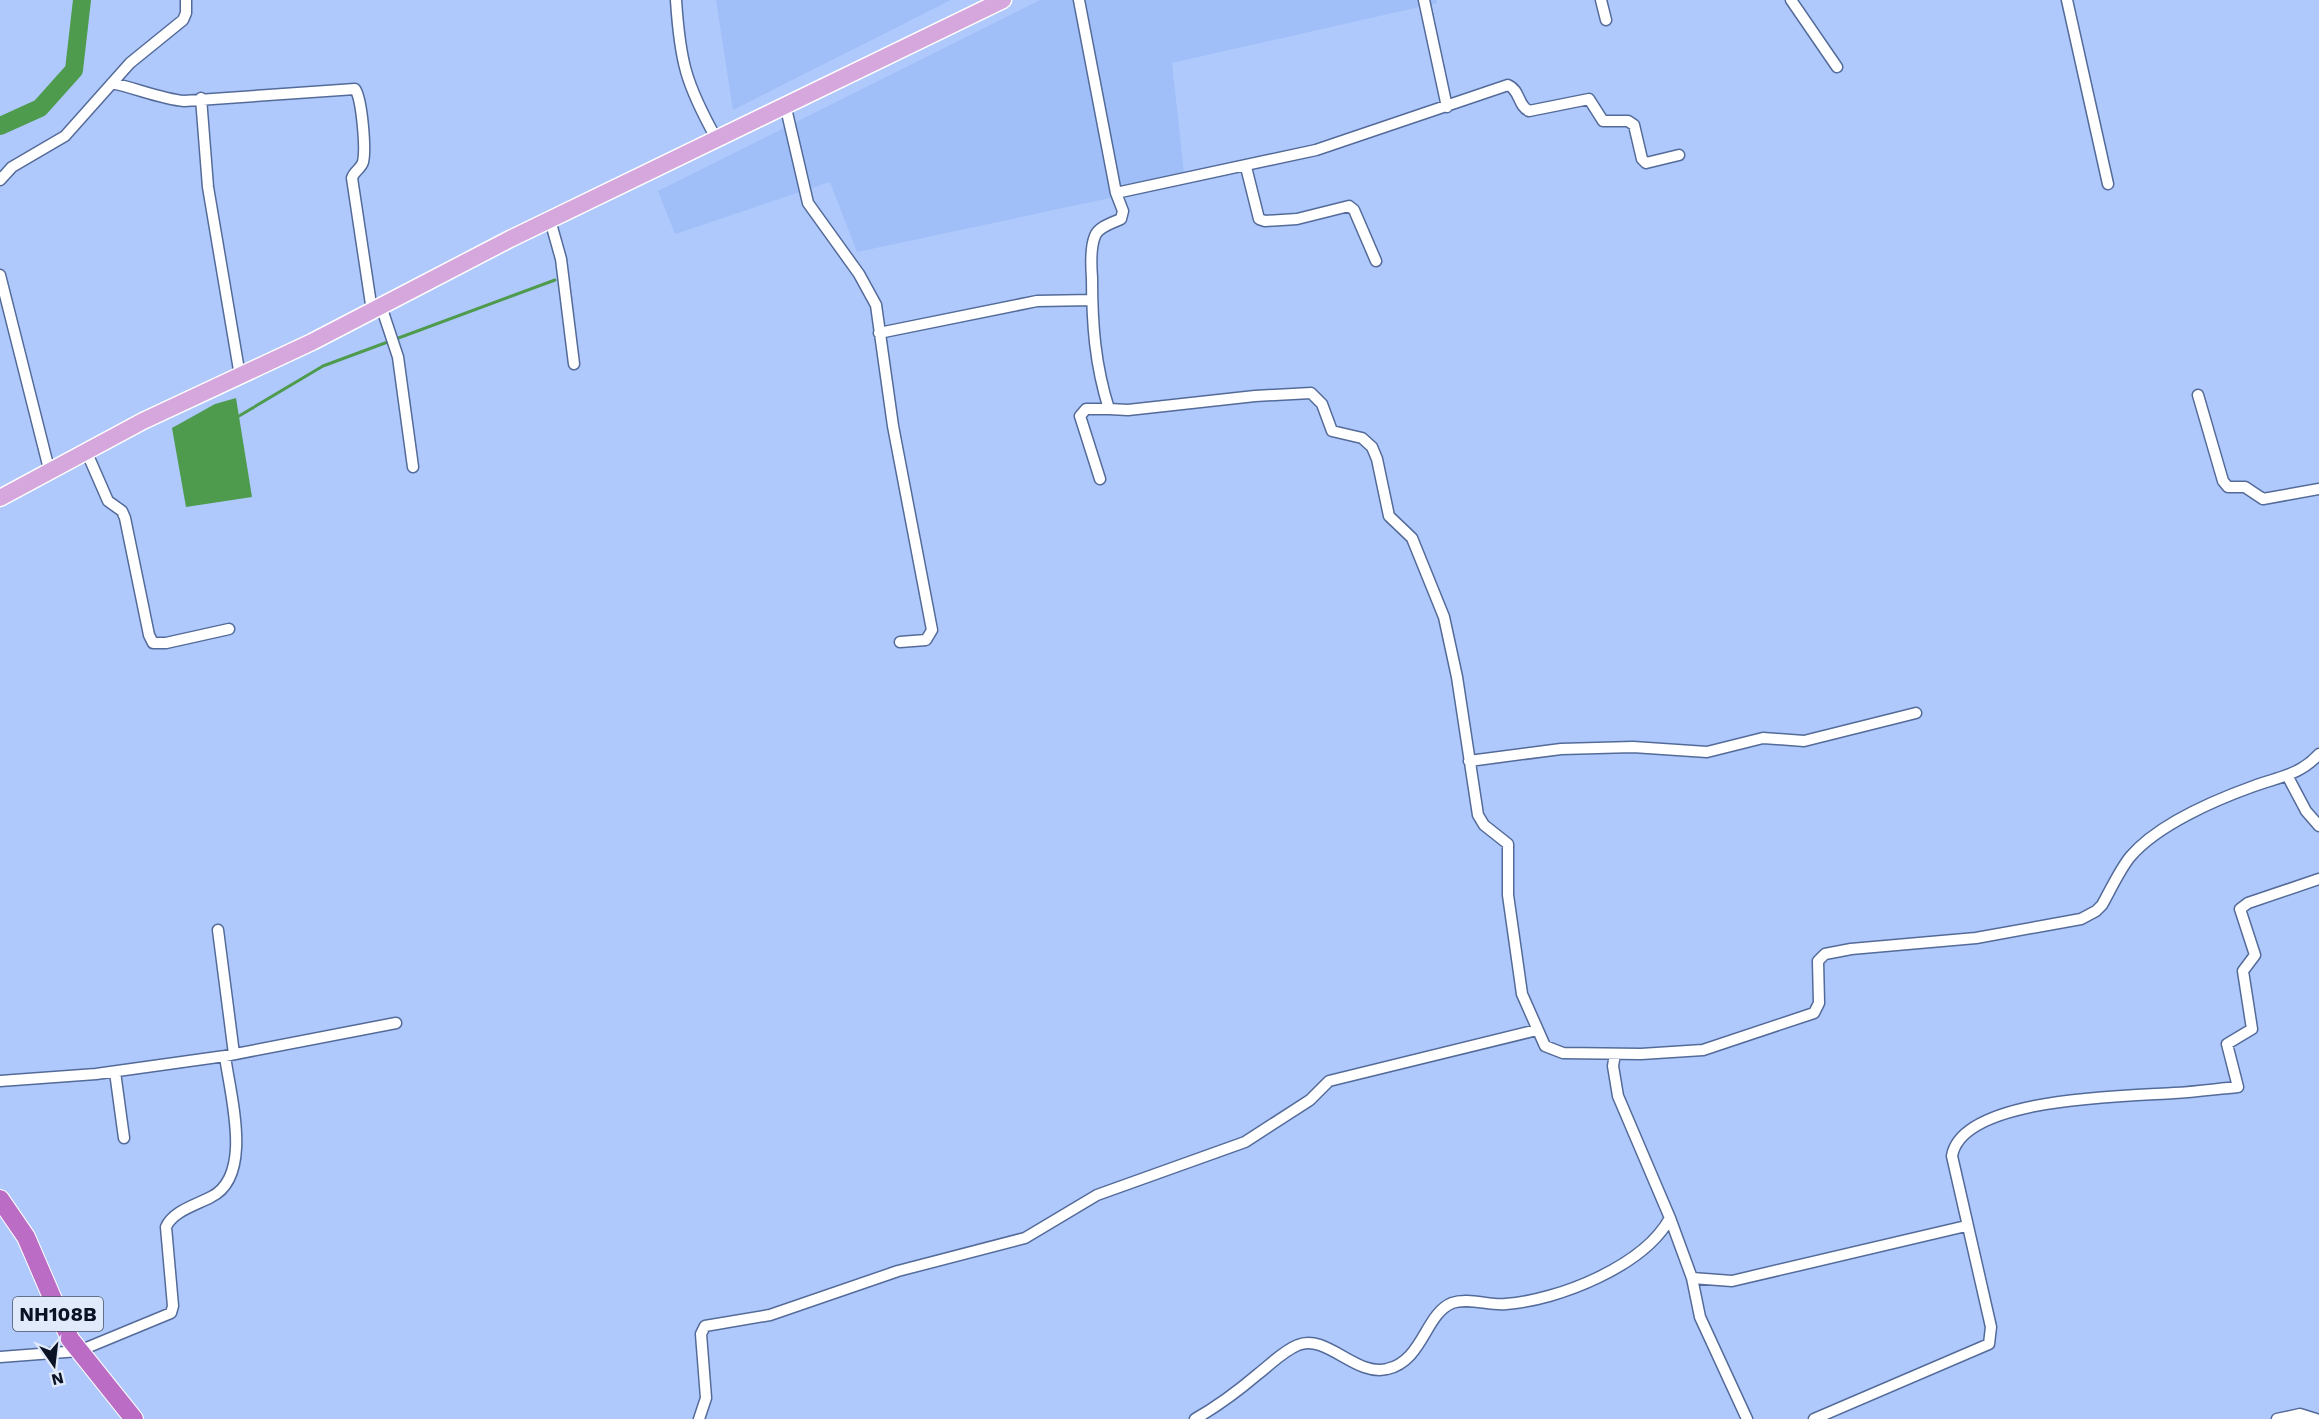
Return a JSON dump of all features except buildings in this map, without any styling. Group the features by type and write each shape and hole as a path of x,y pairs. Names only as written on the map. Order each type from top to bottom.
{"highway":[{"name":"NH108B","path":"0,1199 26,1237 61,1321 79,1351 134,1419"}],"main road":[{"path":"0,498 143,421 240,376 716,138 1002,0"}],"street":[{"path":"0,180 12,167 65,136 130,63 183,20 186,13 186,0"},
{"path":"676,0 679,48 686,78 716,138"},
{"path":"1079,0 1116,193 1122,204 1120,219 1102,228 1095,235 1093,341 1099,377 1109,409"},
{"path":"1424,0 1447,107"},
{"path":"1601,0 1606,20"},
{"path":"1791,0 1837,67"},
{"path":"2067,0 2108,184"},
{"path":"112,83 156,93 170,100 355,89 361,106 364,156 362,164 352,178 376,309 398,357 413,467"},
{"path":"1116,193 1246,167 1316,150 1508,85 1514,88 1523,107 1529,111 1589,99 1603,121 1628,121 1634,125 1643,162 1679,156"},
{"path":"201,98 208,187 240,376"},
{"path":"785,105 808,203 860,274 876,305 892,426 932,630 926,640 900,642"},
{"path":"1246,167 1259,219 1265,221 1297,219 1349,206 1354,210 1376,261"},
{"path":"550,220 561,259 574,364"},
{"path":"0,275 50,473"},
{"path":"879,333 1037,301 1092,300"},
{"path":"1101,479 1080,416 1086,409 1128,410 1256,396 1311,393 1322,404 1332,431 1368,442 1377,459 1389,516 1412,538 1444,617 1457,677 1468,761 1480,819 1508,844 1508,895 1522,994 1545,1046 1563,1053 1671,1054 1703,1050 1809,1016 1817,1010 1819,1003 1818,961 1825,954 1851,949 1976,938 2081,919 2102,905 2130,857 2147,841 2177,821 2225,797 2263,783 2288,777 2308,766 2319,754"},
{"path":"2198,394 2223,481 2228,487 2246,487 2263,499 2319,489"},
{"path":"87,453 108,501 122,511 149,635 153,642 166,643 229,629"},
{"path":"1468,761 1561,749 1633,747 1707,752 1763,738 1804,741 1916,713"},
{"path":"2288,777 2306,811 2319,826"},
{"path":"1814,1419 1989,1344 1991,1327 1966,1226 1952,1156 1954,1145 1963,1134 1978,1124 2020,1110 2069,1099 2238,1087 2227,1044 2252,1029 2243,971 2254,955 2240,909 2247,903 2319,879"},
{"path":"0,1357 79,1351 171,1313 173,1306 166,1227 175,1216 219,1194 231,1180 238,1155 218,930"},
{"path":"0,1081 115,1072 230,1055 396,1023"},
{"path":"699,1419 706,1398 701,1334 705,1326 770,1315 898,1271 1012,1243 1097,1195 1245,1142 1310,1100 1329,1081 1537,1030"},
{"path":"1615,1054 1612,1066 1618,1096 1670,1218 1692,1278 1700,1317 1747,1419"},
{"path":"115,1072 124,1138"},
{"path":"1195,1419 1221,1405 1287,1350 1300,1343 1314,1342 1368,1369 1386,1370 1417,1348 1440,1312 1450,1304 1458,1301 1505,1305 1588,1282 1617,1267 1643,1249 1663,1231 1670,1218"},
{"path":"1692,1278 1731,1281 1966,1226"},
{"path":"2277,1419 2300,1414 2316,1419"}],"shaded area":[{"path":"716,0 951,0 733,110"},
{"path":"1040,0 1437,0 1437,3 1172,63 1185,182 857,252 830,182 675,234 658,191"},
{"path":"236,398 252,497 186,507 172,428 215,404"}],"waterway":[{"path":"0,126 40,108 74,70 82,0"},
{"path":"239,416 323,366 555,280"}]}
